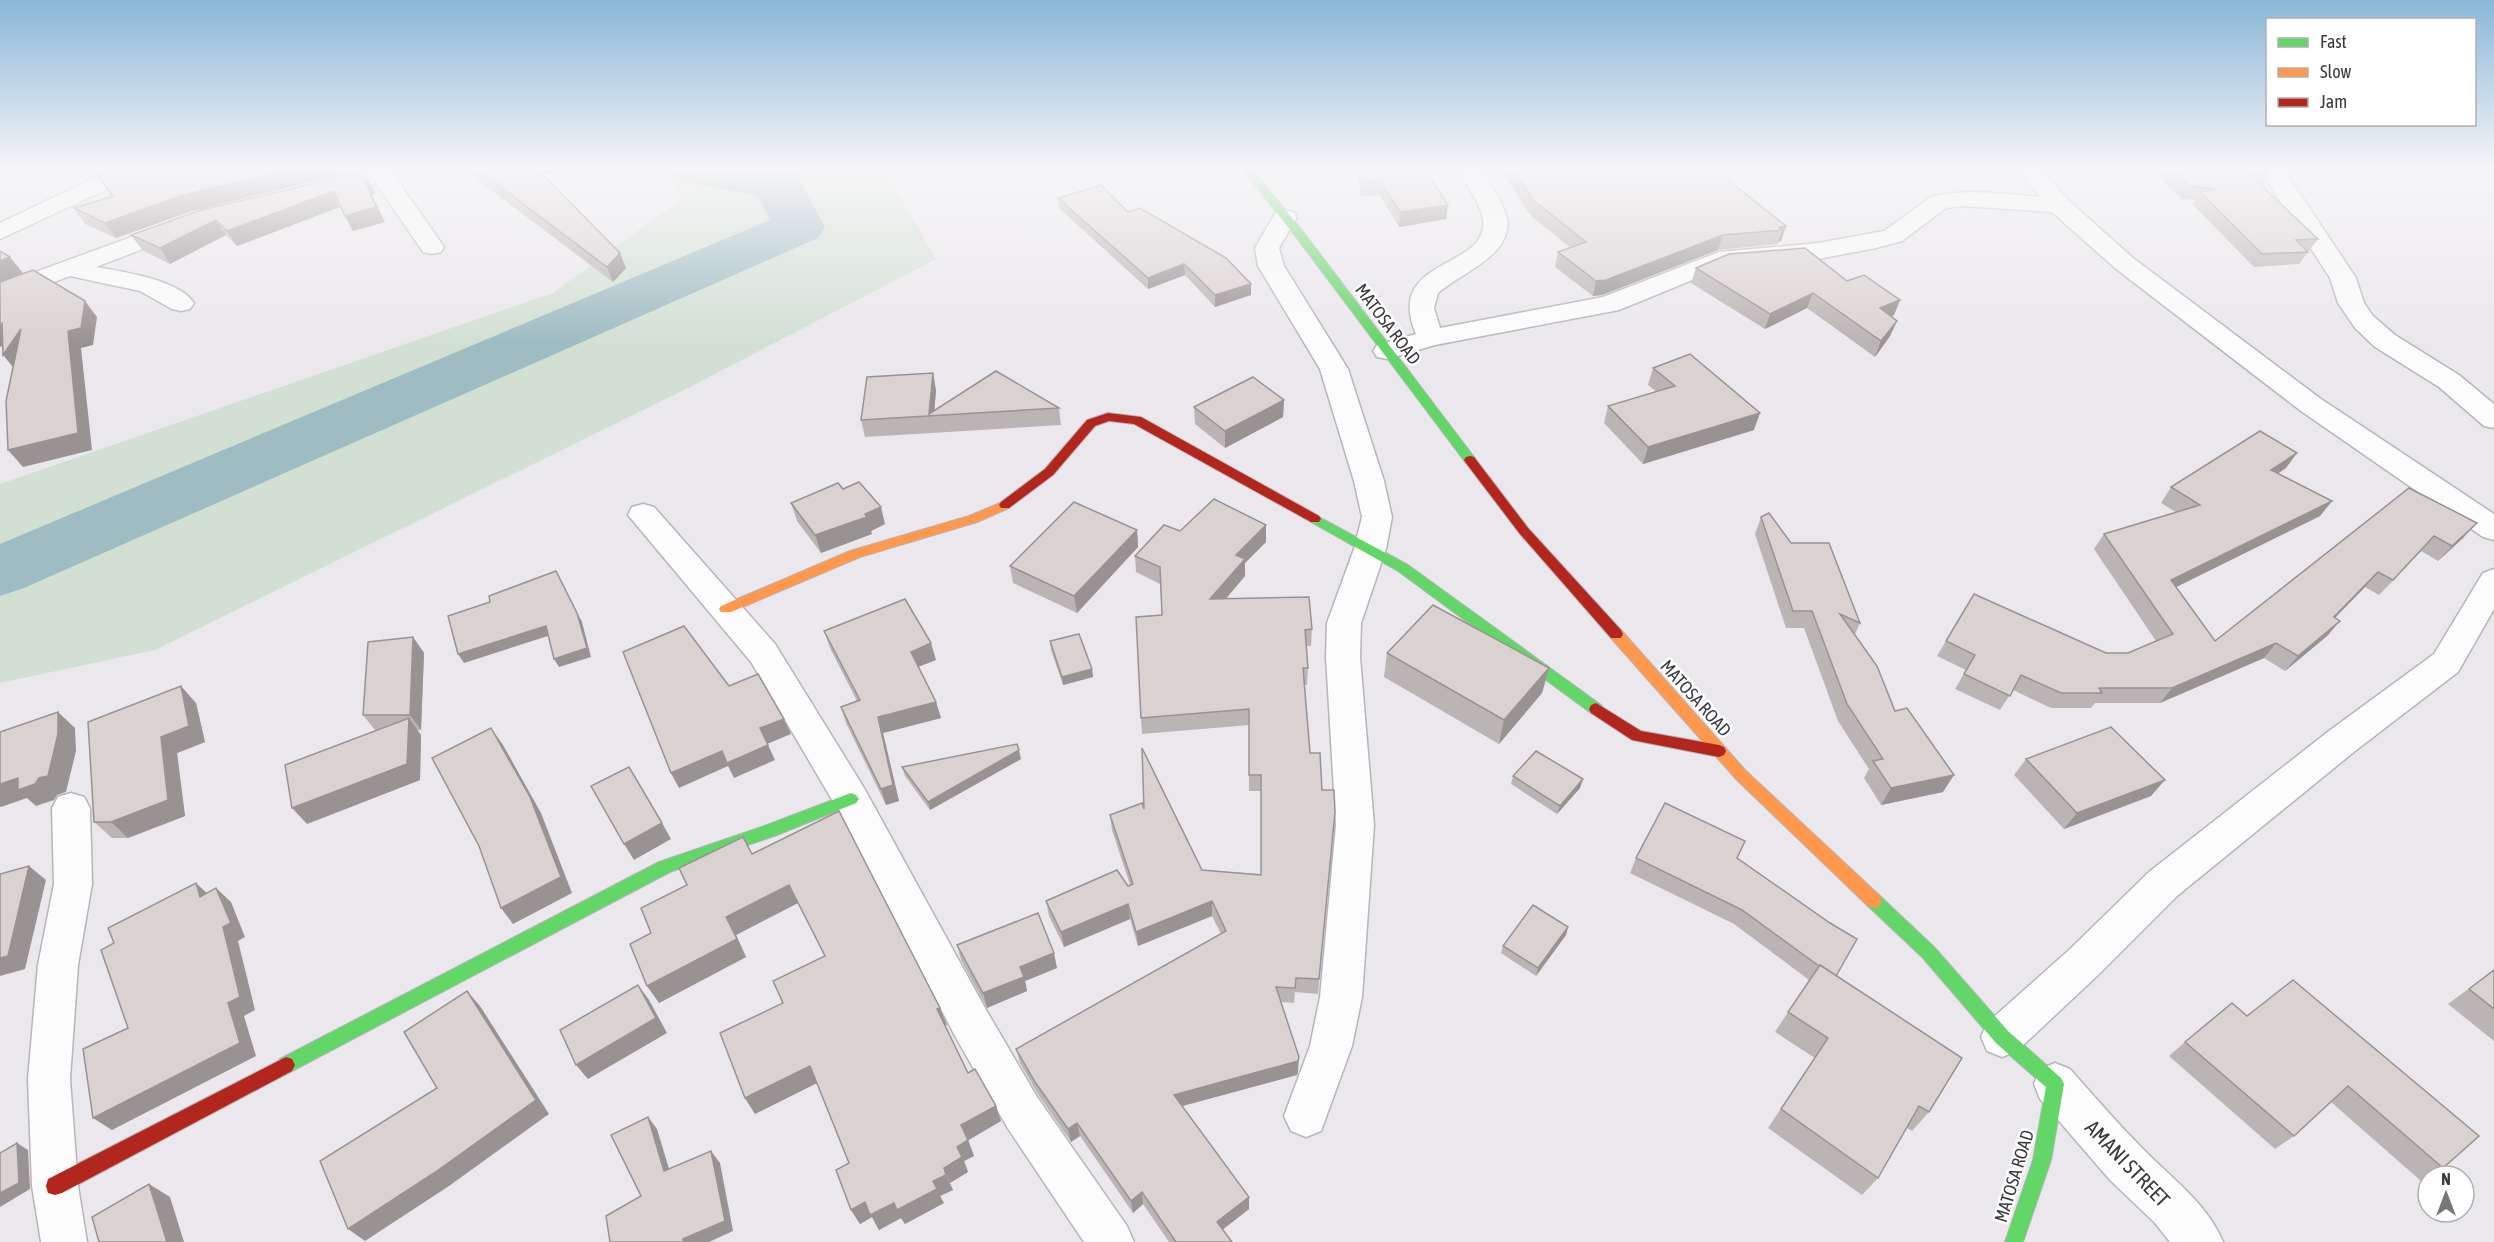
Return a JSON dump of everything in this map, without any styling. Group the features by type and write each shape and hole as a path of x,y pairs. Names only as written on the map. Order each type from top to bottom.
{"street":[{"path":"0,294 175,228"},
{"path":"420,228 432,247"},
{"path":"1279,228 1267,248 1271,266 1334,369 1369,481 1377,517 1370,549 1344,623 1343,657 1355,825 1341,998 1331,1046 1306,1116"},
{"name":"MATOSA ROAD","path":"1293,228 1524,531 1719,751 1929,953 2002,1037 2055,1084 2042,1160 2025,1204 2014,1242"},
{"path":"1431,338 1422,316 1422,298 1430,287 1475,256 1490,242 1495,228"},
{"path":"1387,351 1431,338 1610,304 1719,260 1754,255 1818,251 1867,243 1893,236 1904,228"},
{"path":"2084,228 2124,263 2311,405 2494,529"},
{"path":"2310,228 2337,269 2351,303 2364,321 2385,341 2449,381 2494,419"},
{"path":"66,268 148,285 181,303"},
{"path":"726,609 871,548 973,519 1007,504 1035,485 1060,460 1081,430 1091,422 1106,417 1120,416 1137,420 1403,568 1471,616 1575,696 1637,736 1719,751"},
{"path":"643,515 763,653 850,799 970,1022 1016,1102 1111,1242"},
{"path":"2002,1037 2083,963 2163,884 2342,741 2446,663 2494,581"},
{"path":"55,1186 665,867 772,830 850,799"},
{"path":"63,1242 55,1186 49,1079 58,965 73,884 71,808"},
{"name":"AMANI STREET","path":"2055,1084 2126,1164 2171,1207 2200,1242"}],"green space":[{"path":"642,228 918,228 936,259 686,389 155,650 0,683 0,484 553,293"}],"building":[{"path":"151,228 200,228 160,248 131,235"},
{"path":"555,228 595,228 620,253 607,267"},
{"path":"1092,228 1174,228 1226,258 1251,284 1215,295 1184,264 1148,278"},
{"path":"1568,228 1780,228 1782,230 1723,235 1606,280 1596,281 1558,252 1586,242"},
{"path":"2236,228 2306,228 2318,239 2296,240 2308,252 2262,254"},
{"path":"1805,248 1847,281 1864,275 1900,300 1880,308 1897,321 1881,341 1813,293 1770,314 1696,268 1729,254"},
{"path":"0,251 10,257 0,261"},
{"path":"33,270 85,301 81,328 68,331 78,433 8,450 6,401 21,329 3,355 0,282"},
{"path":"1690,354 1760,413 1648,447 1608,406 1675,386 1653,368"},
{"path":"996,371 1059,408 861,420 867,377 933,373 929,414"},
{"path":"1253,377 1284,400 1225,431 1194,407"},
{"path":"2260,431 2297,453 2271,470 2332,501 2171,580 2215,641 2409,488 2477,523 2452,546 2434,536 2393,580 2378,572 2334,617 2340,621 2298,656 2276,643 2172,688 2099,688 2102,693 2061,693 2021,675 2010,696 1964,674 1975,655 1946,641 1974,594 2106,653 2128,653 2173,634 2104,534 2200,505 2171,487"},
{"path":"859,482 881,507 865,514 867,517 815,535 791,503 838,483 843,489"},
{"path":"1214,499 1266,525 1236,555 1245,559 1210,599 1309,597 1312,629 1305,630 1308,668 1303,668 1310,753 1320,753 1322,790 1334,790 1335,812 1319,979 1296,978 1295,988 1276,987 1299,1057 1298,1061 1174,1095 1249,1197 1217,1222 1232,1242 1176,1242 1142,1192 1131,1201 1077,1123 1068,1129 1035,1082 1016,1049 1226,931 1212,901 1136,932 1128,904 1061,932 1046,901 1117,870 1128,886 1133,884 1110,815 1142,803 1144,809 1142,748 1202,870 1261,875 1261,775 1249,775 1249,709 1141,718 1136,617 1162,615 1160,567 1135,556 1164,525 1180,531"},
{"path":"1074,502 1137,530 1074,596 1010,566"},
{"path":"1769,513 1791,543 1829,543 1860,623 1840,614 1877,666 1895,711 1907,708 1954,775 1891,788 1873,761 1883,759 1847,704 1812,611 1793,611 1761,517"},
{"path":"556,571 577,613 587,648 554,659 546,626 458,654 448,616 490,602 489,596"},
{"path":"905,599 931,643 911,652 936,702 878,717 893,785 881,789 841,707 860,700 824,631"},
{"path":"1433,605 1549,668 1504,720 1387,653"},
{"path":"684,626 729,686 758,674 784,719 760,728 768,745 727,763 722,751 671,773 623,652"},
{"path":"1079,634 1092,669 1062,677 1050,641"},
{"path":"413,637 410,715 363,715 368,642"},
{"path":"181,686 189,726 161,737 168,800 111,822 94,822 88,722"},
{"path":"58,712 58,734 48,776 39,778 35,784 18,790 18,778 0,784 0,732"},
{"path":"409,718 407,764 292,808 285,765"},
{"path":"2111,727 2165,780 2077,813 2026,759"},
{"path":"491,728 530,797 561,877 501,908 479,846 432,758"},
{"path":"1017,744 1019,750 928,802 902,767"},
{"path":"1536,751 1583,779 1560,806 1513,776"},
{"path":"629,767 662,823 624,844 591,786"},
{"path":"1665,803 1745,841 1737,858 1830,923 1857,939 1836,976 1742,910 1636,858"},
{"path":"839,811 940,1008 937,1009 968,1073 975,1069 996,1106 961,1125 968,1140 957,1147 962,1157 944,1168 946,1175 933,1181 937,1189 897,1210 894,1203 870,1215 865,1202 851,1210 836,1170 849,1163 810,1066 745,1098 720,1033 783,1003 773,981 825,956 789,885 726,917 737,939 647,986 630,944 651,933 641,908 687,885 679,868 743,837 752,854"},
{"path":"29,866 8,956 0,958 0,874"},
{"path":"196,883 200,897 216,888 231,923 223,927 240,997 228,1003 240,1043 93,1118 83,1049 128,1028 101,950 114,943 108,928"},
{"path":"1533,905 1568,927 1538,968 1503,946"},
{"path":"1038,913 1054,953 1020,967 1024,977 983,993 957,945"},
{"path":"1820,965 1962,1058 1929,1112 1919,1106 1878,1178 1781,1109 1828,1038 1788,1012"},
{"path":"2494,970 2494,1009 2469,989"},
{"path":"2293,980 2479,1136 2448,1164 2438,1164 2348,1086 2294,1136 2185,1042 2232,1003 2247,1016"},
{"path":"638,985 656,1018 576,1065 560,1030"},
{"path":"467,991 536,1100 434,1173 348,1229 320,1161 437,1088 404,1032"},
{"path":"648,1117 664,1171 711,1151 725,1221 683,1239 684,1242 610,1242 606,1216 641,1196 611,1135"},
{"path":"17,1143 19,1183 0,1193 0,1153"},
{"path":"149,1184 167,1242 99,1242 92,1217"}],"waterway":[{"path":"0,571 797,228"}],"traffic: fast":[{"path":"1294,228 1470,460"},
{"path":"1315,519 1403,568 1596,709"},
{"path":"286,1065 665,867 772,830 851,799"},
{"path":"1874,901 1929,953 2002,1037 2055,1084 2042,1160 2014,1242"}],"traffic: slow":[{"path":"726,609 855,554 973,519 1005,505"},
{"path":"1616,634 1741,775 1874,901"}],"traffic: jam":[{"path":"1005,505 1049,472 1091,423 1108,417 1137,420 1315,519"},
{"path":"1470,460 1524,531 1616,634"},
{"path":"1596,709 1637,736 1719,751"},
{"path":"55,1186 286,1065"}]}
